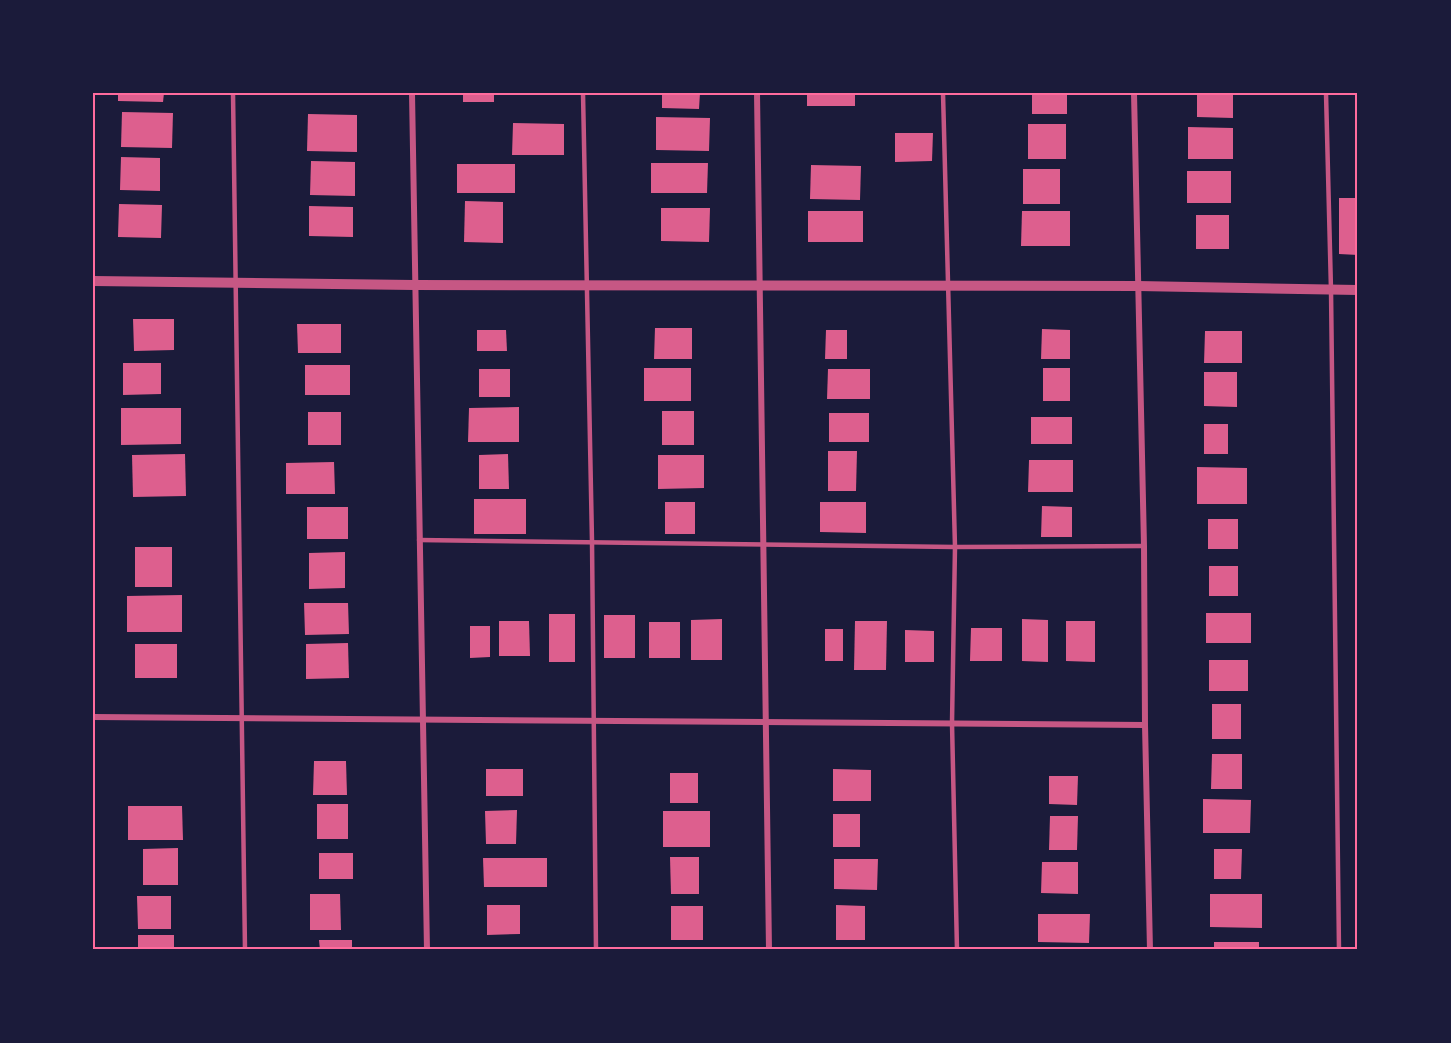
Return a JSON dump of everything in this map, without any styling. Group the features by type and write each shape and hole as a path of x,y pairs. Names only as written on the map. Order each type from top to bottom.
{"street":[{"path":"412,93 427,950"},
{"path":"757,93 769,950"},
{"path":"1134,93 1150,950"},
{"path":"93,281 414,285 1138,286 1358,290"},
{"path":"93,717 1145,725"}],"lane":[{"path":"233,93 245,950"},
{"path":"583,93 592,541 596,950"},
{"path":"943,93 954,547 952,723 957,950"},
{"path":"1326,93 1332,290 1339,950"},
{"path":"419,540 954,547 1144,546"}],"building":[{"path":"118,93 164,93 163,102 118,101"},
{"path":"463,93 494,93 494,102 463,102"},
{"path":"662,93 700,93 699,109 662,108"},
{"path":"807,93 855,93 855,106 807,106"},
{"path":"1032,93 1067,93 1067,114 1032,114"},
{"path":"1197,93 1233,93 1233,118 1197,117"},
{"path":"122,112 173,113 172,148 121,147"},
{"path":"308,114 357,115 357,152 307,151"},
{"path":"656,117 710,118 709,151 656,150"},
{"path":"513,123 564,124 564,155 512,155"},
{"path":"1028,124 1066,124 1066,159 1028,159"},
{"path":"1188,127 1233,128 1233,159 1188,159"},
{"path":"895,133 933,133 932,161 895,162"},
{"path":"121,157 160,158 160,191 120,190"},
{"path":"311,161 355,162 355,196 310,195"},
{"path":"651,163 708,163 707,193 651,193"},
{"path":"457,164 515,164 515,193 457,193"},
{"path":"811,165 861,166 860,200 810,199"},
{"path":"1023,169 1060,169 1060,204 1023,204"},
{"path":"1187,171 1231,171 1231,203 1187,203"},
{"path":"1339,198 1358,198 1358,255 1339,254"},
{"path":"465,201 503,202 503,243 464,242"},
{"path":"119,204 162,205 161,238 118,237"},
{"path":"309,206 353,207 353,237 309,236"},
{"path":"661,208 710,208 709,242 661,241"},
{"path":"808,211 863,211 863,242 808,242"},
{"path":"1022,211 1070,211 1070,246 1021,246"},
{"path":"1196,215 1229,215 1229,249 1196,249"},
{"path":"133,319 174,319 174,350 134,351"},
{"path":"297,324 341,324 341,353 298,353"},
{"path":"655,328 692,328 692,359 654,359"},
{"path":"1042,329 1070,330 1070,359 1041,359"},
{"path":"477,330 506,330 507,351 477,351"},
{"path":"826,330 847,330 847,359 825,359"},
{"path":"1205,331 1242,331 1242,363 1204,363"},
{"path":"123,363 161,363 161,394 123,395"},
{"path":"305,365 350,365 350,395 305,395"},
{"path":"644,368 691,368 691,401 644,401"},
{"path":"1043,368 1070,368 1070,401 1043,401"},
{"path":"479,369 510,369 510,397 479,397"},
{"path":"828,369 870,369 870,399 827,399"},
{"path":"1204,372 1237,372 1237,407 1204,406"},
{"path":"519,407 519,442 468,442 469,408"},
{"path":"121,408 181,408 181,444 121,445"},
{"path":"662,411 694,411 694,445 662,445"},
{"path":"308,412 341,412 341,445 308,445"},
{"path":"829,413 869,413 869,442 829,442"},
{"path":"1031,417 1072,417 1072,444 1031,444"},
{"path":"1204,424 1228,424 1228,454 1204,454"},
{"path":"828,451 857,451 856,491 828,491"},
{"path":"185,454 186,496 133,497 132,455"},
{"path":"508,454 509,489 479,489 479,455"},
{"path":"658,455 704,455 704,488 658,489"},
{"path":"1029,460 1073,460 1073,492 1028,492"},
{"path":"334,462 335,494 286,494 286,463"},
{"path":"1197,467 1247,468 1247,504 1197,504"},
{"path":"474,499 526,499 526,534 474,534"},
{"path":"665,502 695,502 695,534 665,534"},
{"path":"820,502 866,502 866,533 820,532"},
{"path":"1042,506 1072,507 1072,537 1041,537"},
{"path":"307,507 348,507 348,539 307,539"},
{"path":"1208,519 1238,519 1238,549 1208,549"},
{"path":"135,547 172,547 172,587 135,587"},
{"path":"345,552 345,588 309,589 309,553"},
{"path":"1209,566 1238,566 1238,596 1209,596"},
{"path":"182,595 182,632 127,632 127,596"},
{"path":"304,603 348,603 349,634 305,635"},
{"path":"1206,613 1251,613 1251,643 1206,643"},
{"path":"549,614 575,614 575,662 549,662"},
{"path":"604,615 635,615 635,658 604,658"},
{"path":"722,619 722,660 691,660 691,620"},
{"path":"1022,619 1048,620 1048,662 1022,661"},
{"path":"499,621 529,621 530,656 499,656"},
{"path":"855,621 887,621 886,670 854,670"},
{"path":"1066,621 1095,621 1095,662 1066,661"},
{"path":"649,622 680,622 680,658 649,658"},
{"path":"470,626 490,626 490,657 470,658"},
{"path":"971,628 1002,628 1002,661 970,661"},
{"path":"825,629 843,629 843,661 825,661"},
{"path":"905,630 934,631 934,662 905,662"},
{"path":"348,643 349,678 306,679 306,644"},
{"path":"135,644 177,644 177,678 135,678"},
{"path":"1209,660 1248,660 1248,691 1209,691"},
{"path":"1212,704 1241,704 1241,739 1212,739"},
{"path":"1212,754 1242,754 1242,789 1211,789"},
{"path":"314,761 346,761 347,795 313,795"},
{"path":"486,769 523,769 523,796 486,796"},
{"path":"833,769 871,770 871,801 833,801"},
{"path":"670,773 698,773 698,803 670,803"},
{"path":"1049,776 1078,776 1077,805 1049,804"},
{"path":"1203,799 1251,800 1250,833 1203,833"},
{"path":"317,804 348,804 348,839 317,839"},
{"path":"128,806 182,806 183,840 128,840"},
{"path":"517,810 516,844 486,844 485,811"},
{"path":"663,811 710,811 710,847 663,847"},
{"path":"833,814 860,814 860,847 833,847"},
{"path":"1050,816 1078,816 1077,850 1049,850"},
{"path":"178,848 178,885 143,885 143,849"},
{"path":"1214,849 1242,849 1241,879 1214,879"},
{"path":"319,853 353,853 353,879 319,879"},
{"path":"670,857 699,857 699,894 671,894"},
{"path":"483,858 547,858 547,887 484,887"},
{"path":"834,859 878,859 877,890 834,889"},
{"path":"1042,862 1078,862 1078,894 1041,893"},
{"path":"310,894 340,894 341,930 310,930"},
{"path":"1210,894 1262,894 1262,928 1210,927"},
{"path":"137,896 171,896 171,929 138,929"},
{"path":"487,905 520,905 520,934 487,935"},
{"path":"836,905 865,906 865,940 836,940"},
{"path":"671,906 703,906 703,940 671,940"},
{"path":"1038,914 1090,914 1089,943 1038,942"},
{"path":"138,935 174,935 174,950 138,950"},
{"path":"319,940 352,940 352,950 320,950"},
{"path":"1214,942 1259,942 1259,950 1214,950"},
{"path":"477,947 528,947 528,950 477,950"}]}
